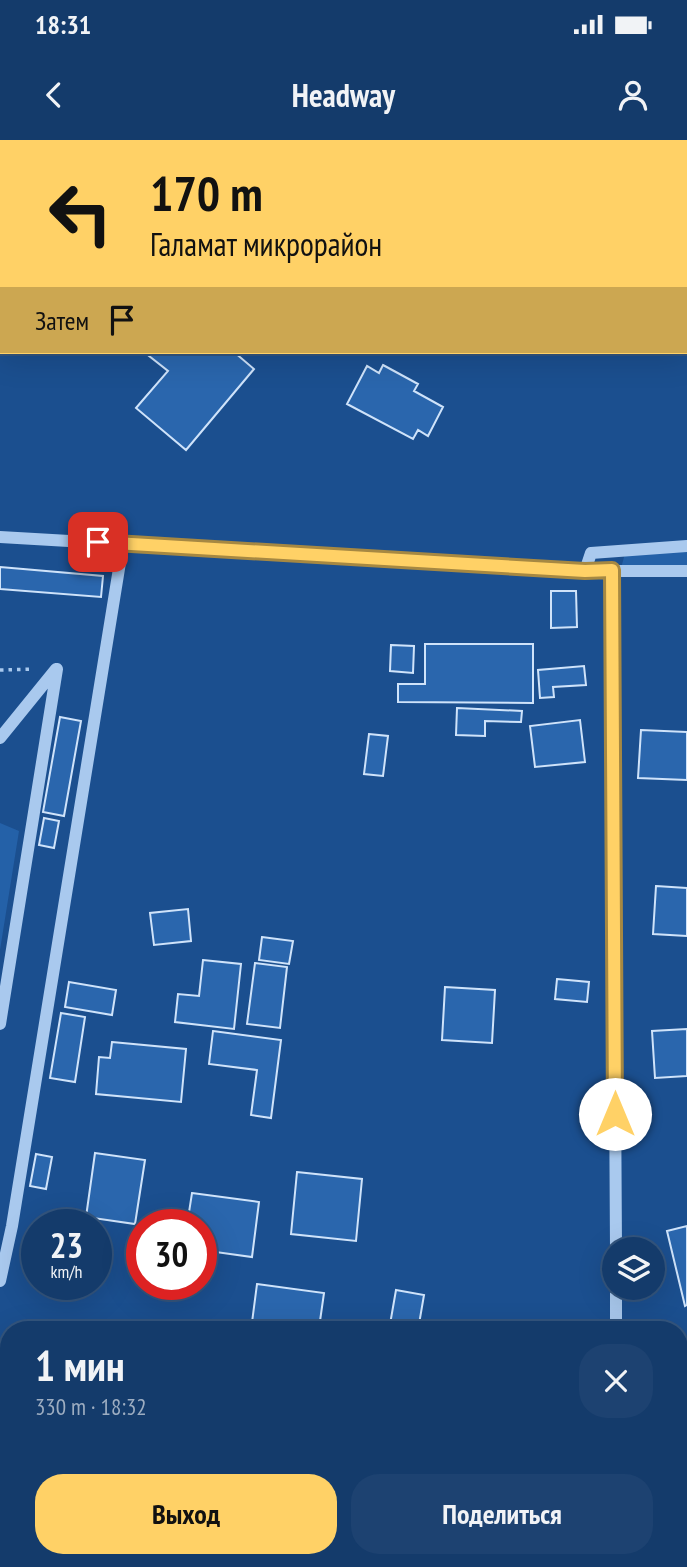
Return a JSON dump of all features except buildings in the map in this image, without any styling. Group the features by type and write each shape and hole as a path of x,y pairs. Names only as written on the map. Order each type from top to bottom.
{"street":[{"path":"0,537 585,571 687,570"},
{"path":"0,1281 12,1226 123,544"},
{"path":"585,571 592,553 687,546"},
{"path":"612,570 616,1237"},
{"path":"0,738 57,669 0,1024"},
{"path":"616,1300 616,1321"}],"shaded area":[{"path":"687,549 687,566 621,568 626,550"},
{"path":"0,823 19,831 0,950"}],"route":[{"path":"98,542 585,571 612,570 615,1114"}]}
